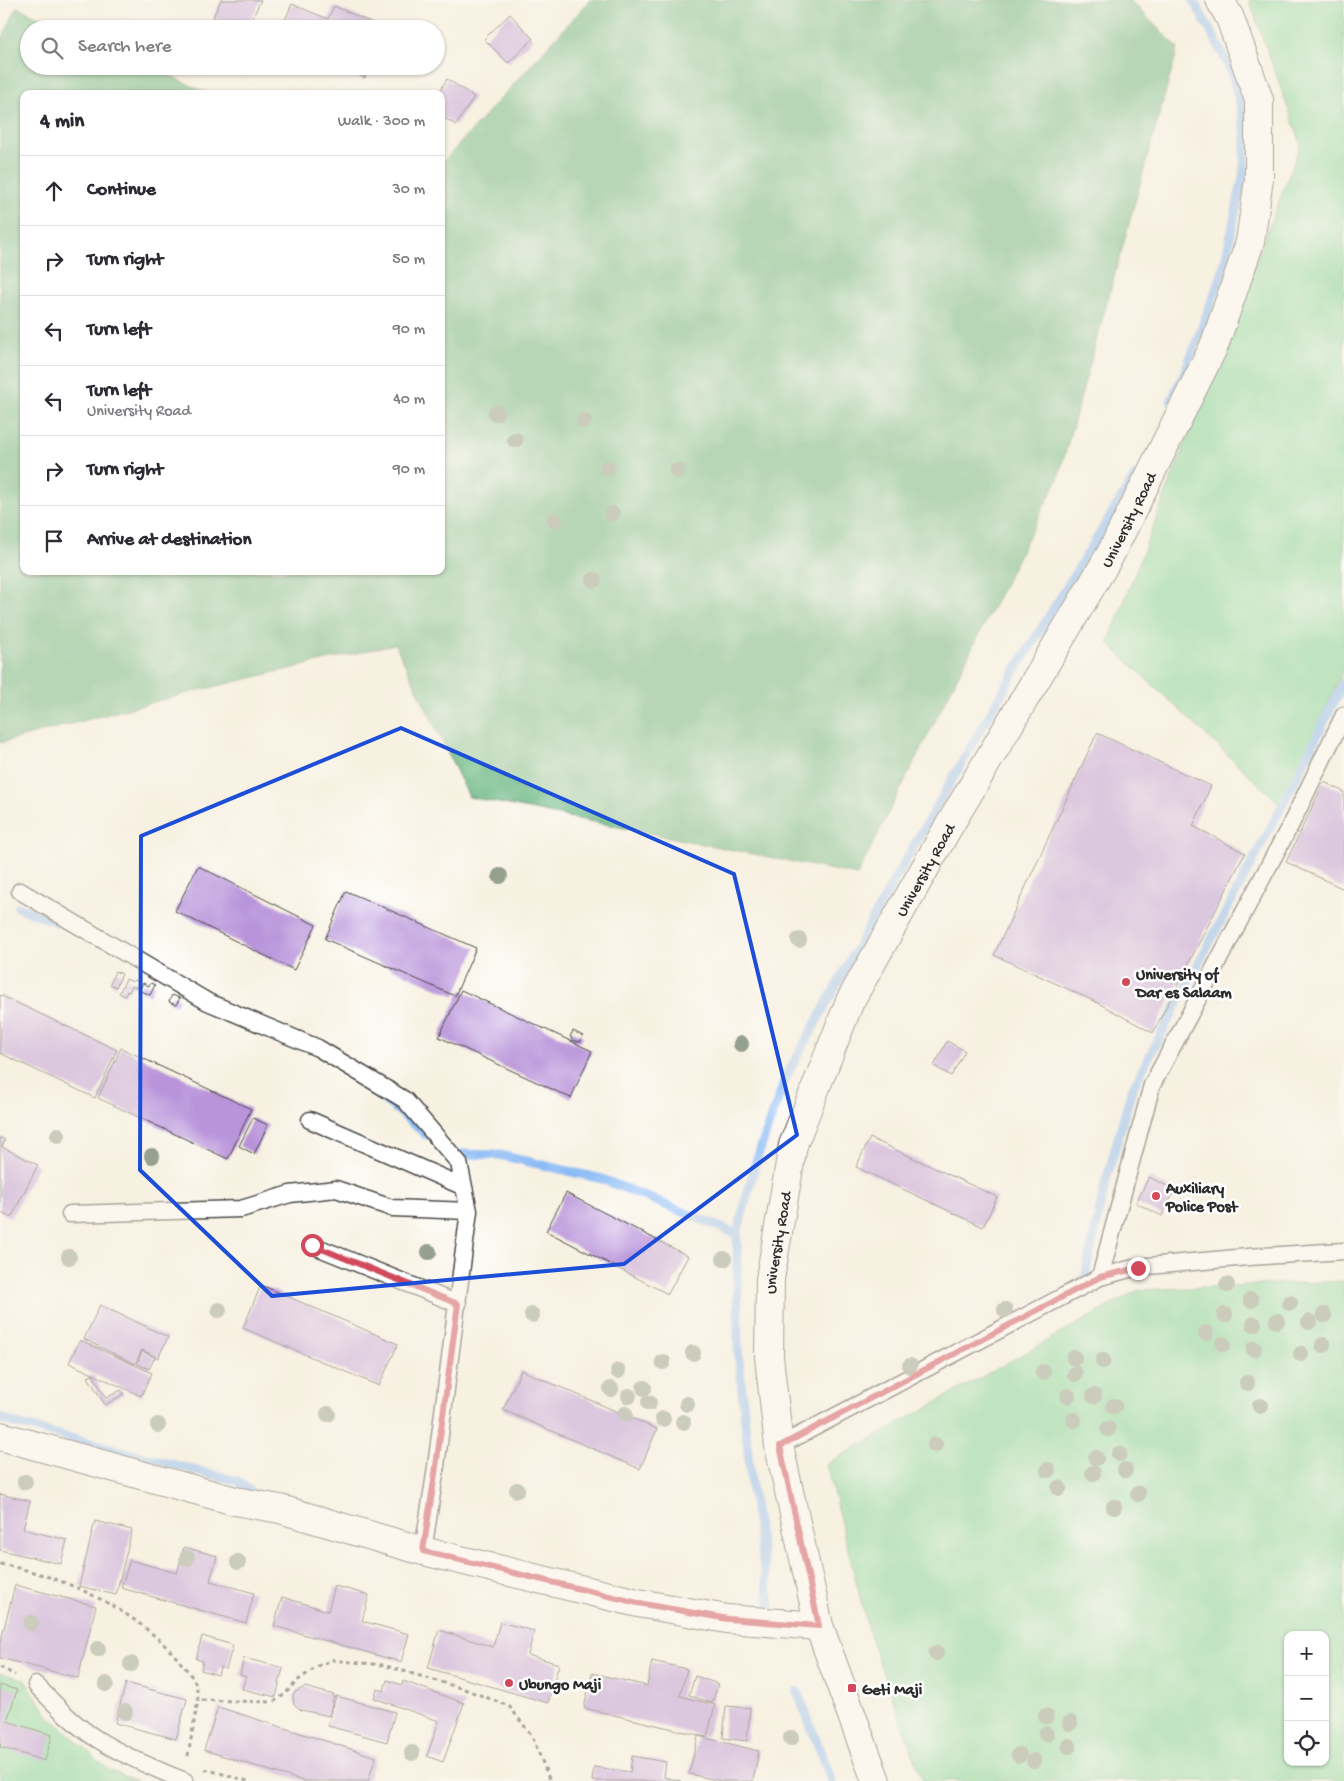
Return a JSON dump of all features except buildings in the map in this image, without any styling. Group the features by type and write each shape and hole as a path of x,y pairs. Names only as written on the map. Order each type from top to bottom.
{"street":[{"name":"University Road","path":"876,1781 819,1626 780,1446 769,1357 770,1279 793,1144 850,1001 951,822 1110,555 1214,346 1250,242 1259,179 1259,100 1230,18 1220,0"},
{"path":"0,1436 235,1501 280,1509 423,1551 656,1606 728,1619 819,1626"}],"lane":[{"path":"1100,1277 1152,1085 1291,824 1344,715"},
{"path":"20,891 208,1002 318,1048 405,1100 459,1163 469,1211 458,1304 423,1551"},
{"path":"310,1120 464,1187"},
{"path":"70,1214 241,1209 290,1194 336,1190 392,1208 469,1211"},
{"path":"312,1245 458,1304"},
{"path":"780,1446 1100,1277 1138,1268 1248,1257 1344,1251"},
{"path":"36,1686 96,1739 184,1781"}],"path":[{"path":"0,1564 25,1569 86,1592 132,1617 162,1641 191,1674 196,1685 198,1700 187,1764"},
{"path":"198,1700 273,1702 318,1666 332,1660 383,1665 464,1689 509,1706 532,1736 550,1781"},
{"path":"204,1769 248,1781"}],"highlighted area":[{"path":"401,728 734,874 797,1135 624,1264 272,1296 140,1170 141,836"}],"green space":[{"path":"590,0 1130,0 1178,48 1058,479 857,875 469,797 395,644 192,692 0,743 0,43 17,7 46,20 20,20 20,75 169,75 201,90 20,90 20,575 445,575 445,160"},
{"path":"1249,0 1344,0 1344,668 1282,806 1108,643 1301,144"},
{"path":"1344,1281 1344,1781 923,1781 871,1640 826,1464 1138,1290"},
{"path":"0,1673 24,1679 49,1716 109,1770 137,1781 0,1781"}],"waterway":[{"path":"1171,401 1186,369 1223,271 1243,177 1246,136 1240,103 1230,69 1193,0"},
{"path":"772,1619 751,1483 738,1350 737,1234 756,1161 786,1077 901,868 1006,686 1135,476"},
{"path":"1084,1281 1105,1184 1132,1089 1282,806 1344,682"},
{"path":"18,907 67,926"},
{"path":"358,1080 400,1112 426,1135"},
{"path":"457,1154 500,1155 602,1179 737,1234"},
{"path":"0,1418 238,1481 256,1496"},
{"path":"797,1691 832,1781"}],"place":[{"name":"University of Dar es Salaam","path":"1126,982"},
{"name":"Auxiliary Police Post","path":"1156,1196"},
{"name":"Ubungo Maji","path":"509,1683"},
{"name":"Geti Maji","path":"852,1688"}],"route":[{"path":"312,1245 458,1304 423,1551 638,1603 728,1619 819,1626 780,1446 1100,1277 1138,1268"}]}
